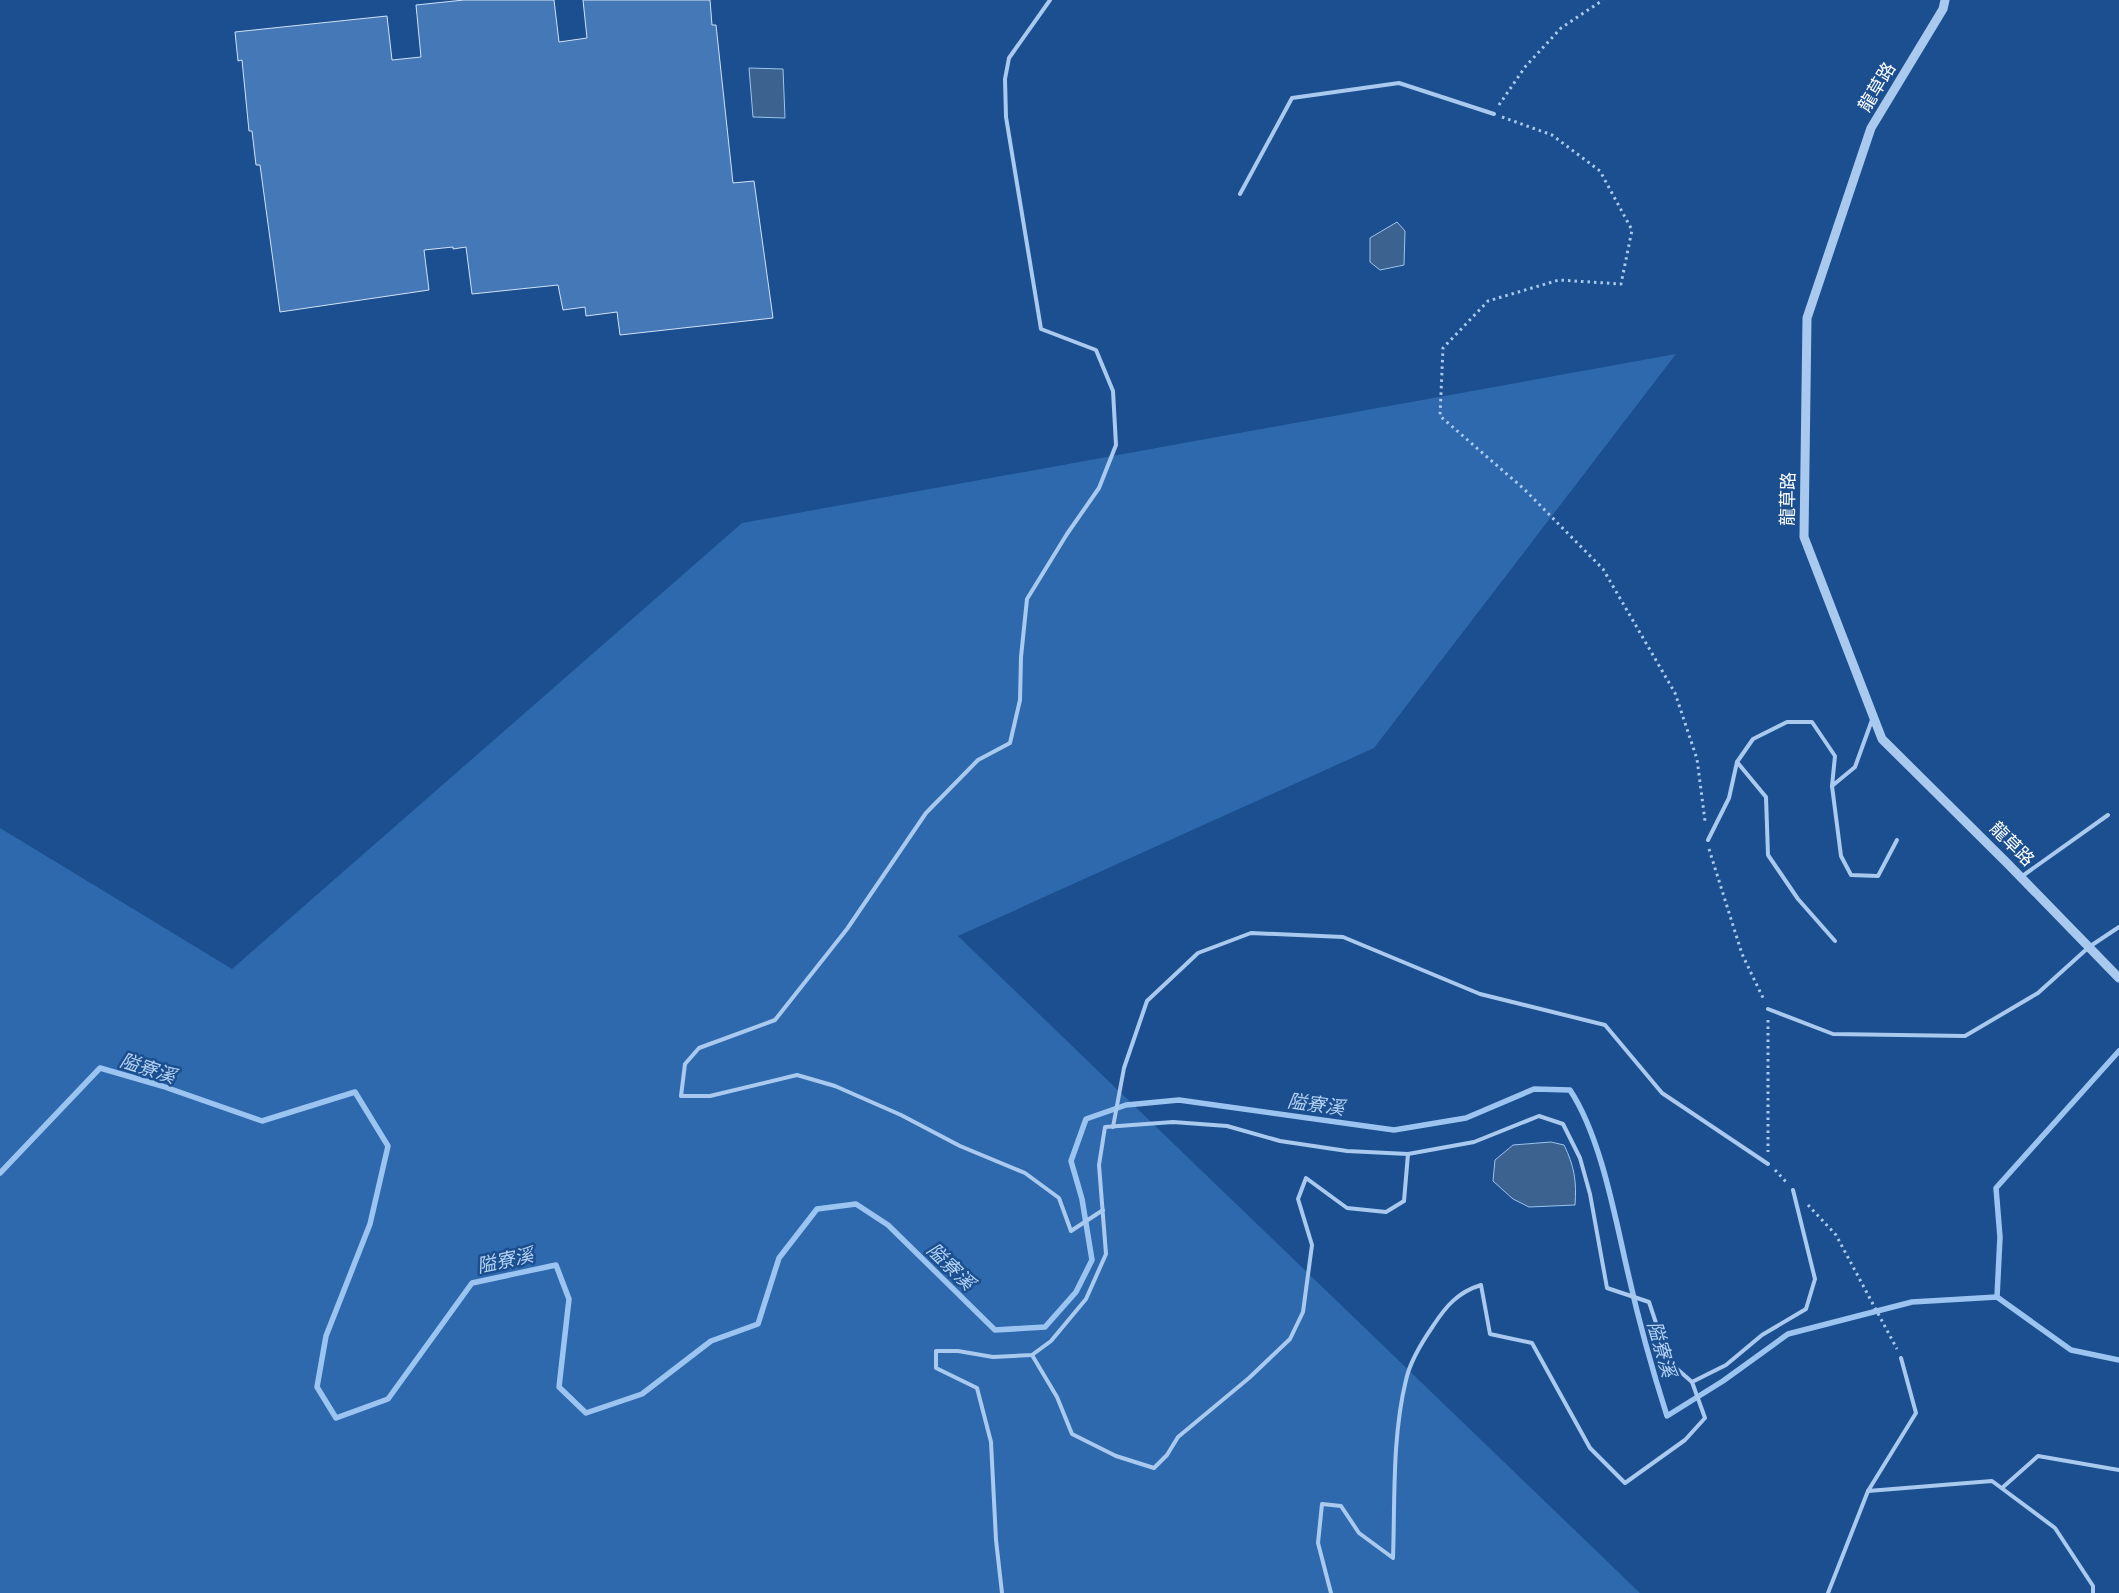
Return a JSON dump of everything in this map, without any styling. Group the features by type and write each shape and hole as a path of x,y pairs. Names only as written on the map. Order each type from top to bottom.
{"street":[{"name":"龍草路","path":"1945,0 1943,9 1870,128 1807,318 1804,537 1882,739 2021,877 2119,978"}],"lane":[{"path":"1050,0 1009,58 1005,79 1006,117 1041,329 1096,350 1113,391 1116,445 1099,488 1067,534 1028,599 1021,657 1020,700 1010,743 978,760 926,814 847,929 775,1020 699,1048 685,1064 681,1096 710,1096 797,1075 835,1086 901,1115 960,1146 1025,1173 1059,1198 1071,1230 1103,1210"},
{"path":"1240,194 1292,98 1399,83 1494,114"},
{"path":"1832,786 1855,767 1874,717"},
{"path":"1708,840 1729,798 1737,762 1753,740 1787,722 1812,722 1835,756 1832,786 1840,856 1851,875 1878,876 1897,840"},
{"path":"1737,762 1766,797 1768,854 1798,898 1835,941"},
{"path":"2021,877 2108,815"},
{"path":"1768,1009 1833,1034 1965,1036 2038,993 2089,947 2119,927"},
{"path":"1113,1126 1124,1068 1147,1001 1198,953 1251,933 1343,937 1480,994 1605,1025 1662,1093 1768,1164"},
{"path":"1002,1593 996,1540 991,1442 976,1388 936,1368 936,1351 958,1351 993,1357 1032,1356 1051,1341 1086,1298 1106,1254 1099,1165 1105,1128 1173,1122 1227,1126 1280,1141 1347,1151 1408,1154 1474,1142 1539,1116 1563,1124 1580,1158 1590,1194 1607,1288 1649,1302 1669,1362 1692,1383 1705,1418 1685,1440 1625,1483 1590,1448 1532,1344 1490,1334 1481,1285 1464,1290 1441,1314 1426,1337 1406,1378 1398,1429 1393,1558 1359,1533 1341,1506 1322,1504 1318,1543 1331,1593"},
{"path":"1032,1356 1058,1397 1072,1434 1116,1456 1154,1468 1166,1455 1178,1437 1249,1378 1290,1339 1303,1312 1312,1245 1298,1199 1306,1178 1347,1208 1386,1212 1404,1201 1408,1154"},
{"path":"1692,1383 1726,1365 1762,1335 1806,1309 1815,1279 1793,1190"},
{"path":"1828,1593 1868,1491 1916,1413 1901,1358"},
{"path":"2002,1488 2038,1456 2119,1470"},
{"path":"1868,1491 1992,1481 2055,1528 2093,1586 2093,1593"}],"path":[{"path":"1603,0 1560,28 1525,66 1494,114 1552,135 1600,171 1632,230 1621,284 1559,280 1488,300 1443,348 1440,416 1524,489 1603,569 1675,693 1696,759 1710,856 1742,954 1768,1009 1768,1164 1836,1235 1901,1358"}],"shaded area":[{"path":"749,68 783,69 785,118 753,117"},
{"path":"1397,222 1405,231 1404,265 1380,270 1370,262 1370,238"},
{"path":"1676,354 1374,748 958,936 1640,1593 0,1593 0,828 232,969 742,523"},
{"path":"1551,1142 1564,1145 1570,1160 1576,1189 1575,1205 1529,1207 1513,1199 1493,1181 1495,1160 1513,1145"}],"building":[{"path":"464,0 554,0 559,42 587,38 583,0 710,0 712,25 716,25 733,183 754,181 773,318 620,335 617,312 586,316 585,307 563,310 558,285 472,294 466,247 424,250 429,290 280,312 260,165 256,165 252,131 249,131 242,60 238,61 235,32 387,16 392,60 421,57 416,5"}],"waterway":[{"path":"1997,1297 2000,1237 1996,1188 2119,1051"},
{"name":"隘寮溪","path":"0,1173 100,1068 162,1086 262,1121 355,1092 388,1146 370,1224 326,1336 317,1387 336,1418 388,1399 472,1283 556,1265 569,1299 559,1387 586,1413 642,1394 711,1341 758,1324 779,1258 817,1209 856,1204 888,1225 995,1330 1045,1327 1076,1292 1092,1260 1082,1199 1071,1161 1086,1119 1126,1105 1179,1100 1394,1130 1466,1118 1534,1089 1570,1090 1581,1109 1599,1154 1641,1327 1667,1416 1723,1381 1788,1334 1912,1302 1997,1297 2071,1350 2119,1360"}]}
